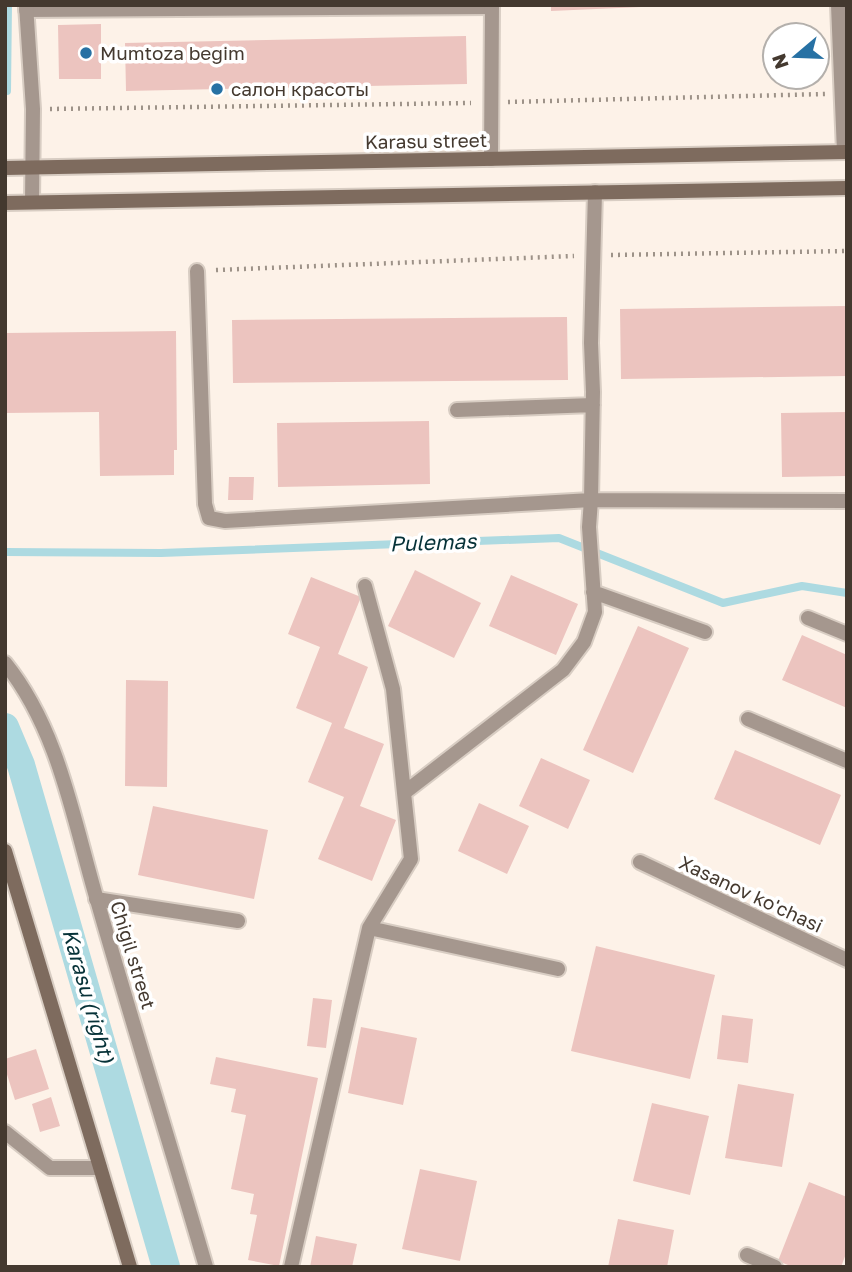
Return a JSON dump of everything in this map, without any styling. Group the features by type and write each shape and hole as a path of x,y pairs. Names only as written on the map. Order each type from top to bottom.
{"main road":[{"name":"Karasu street","path":"5,168 846,152"},
{"path":"5,203 847,188"},
{"path":"7,861 130,1267"}],"street":[{"path":"838,5 846,152"},
{"path":"32,202 33,109 26,7 492,6 491,159"},
{"path":"404,793 564,670 583,642 595,612 590,538 593,405 591,343 596,192"},
{"path":"197,271 205,505 209,518 225,521 592,500 847,501"},
{"path":"457,410 593,405"},
{"path":"291,1267 369,928 411,859 393,689 365,586"},
{"path":"593,592 705,632"},
{"path":"808,618 847,634"},
{"name":"Chigil street","path":"5,663 36,713 58,762 206,1267"},
{"path":"748,719 847,761"},
{"name":"Xasanov ko'chasi","path":"640,862 847,960"},
{"path":"96,899 238,921"},
{"path":"369,928 558,969"},
{"path":"5,1132 50,1168 100,1168"},
{"path":"747,1255 775,1267"}],"path":[{"path":"33,109 491,103 841,94"},
{"path":"197,271 593,255 847,251"}],"building":[{"path":"551,5 641,5 641,7 551,11"},
{"path":"101,24 101,79 59,79 58,25"},
{"path":"466,36 467,84 126,91 125,43"},
{"path":"847,306 847,376 621,379 620,309"},
{"path":"567,317 568,380 233,383 232,320"},
{"path":"176,331 177,450 174,450 174,475 100,476 99,412 5,413 5,333"},
{"path":"847,412 847,476 782,477 781,413"},
{"path":"429,421 430,484 278,487 277,423"},
{"path":"229,477 254,477 253,500 228,500"},
{"path":"415,570 481,603 454,658 388,626"},
{"path":"511,575 578,604 556,655 489,626"},
{"path":"311,577 361,597 338,654 368,667 344,728 384,744 360,806 396,820 372,881 318,859 344,797 308,782 332,723 296,708 320,647 288,634"},
{"path":"638,626 689,648 633,773 583,750"},
{"path":"802,635 847,655 847,708 782,680"},
{"path":"126,680 168,681 167,787 125,786"},
{"path":"735,750 841,795 820,845 714,799"},
{"path":"541,758 590,780 568,829 519,806"},
{"path":"479,803 529,826 507,874 458,851"},
{"path":"153,806 268,830 254,899 138,875"},
{"path":"596,946 715,975 690,1079 571,1051"},
{"path":"313,998 332,1000 326,1048 307,1046"},
{"path":"722,1015 753,1019 748,1063 717,1059"},
{"path":"361,1027 417,1038 403,1105 348,1093"},
{"path":"36,1049 49,1089 15,1100 5,1068 5,1059"},
{"path":"216,1057 318,1078 279,1266 248,1260 257,1215 250,1214 254,1194 231,1189 246,1115 231,1112 236,1089 210,1084"},
{"path":"738,1084 794,1094 782,1167 725,1158"},
{"path":"51,1097 60,1126 40,1132 32,1104"},
{"path":"652,1103 709,1116 690,1195 633,1181"},
{"path":"420,1169 477,1181 460,1261 402,1249"},
{"path":"809,1182 847,1197 847,1251 841,1267 793,1267 778,1261"},
{"path":"618,1219 674,1230 667,1267 608,1267"},
{"path":"316,1236 357,1244 352,1267 310,1267"}],"waterway":[{"path":"7,91 8,5"},
{"name":"Pulemas","path":"5,552 161,553 559,538 723,603 802,586 847,593"},
{"name":"Karasu (right)","path":"5,727 21,765 166,1267"}],"place":[{"name":"Mumtoza begim","path":"86,53"},
{"name":"салон красоты","path":"217,89"}]}
